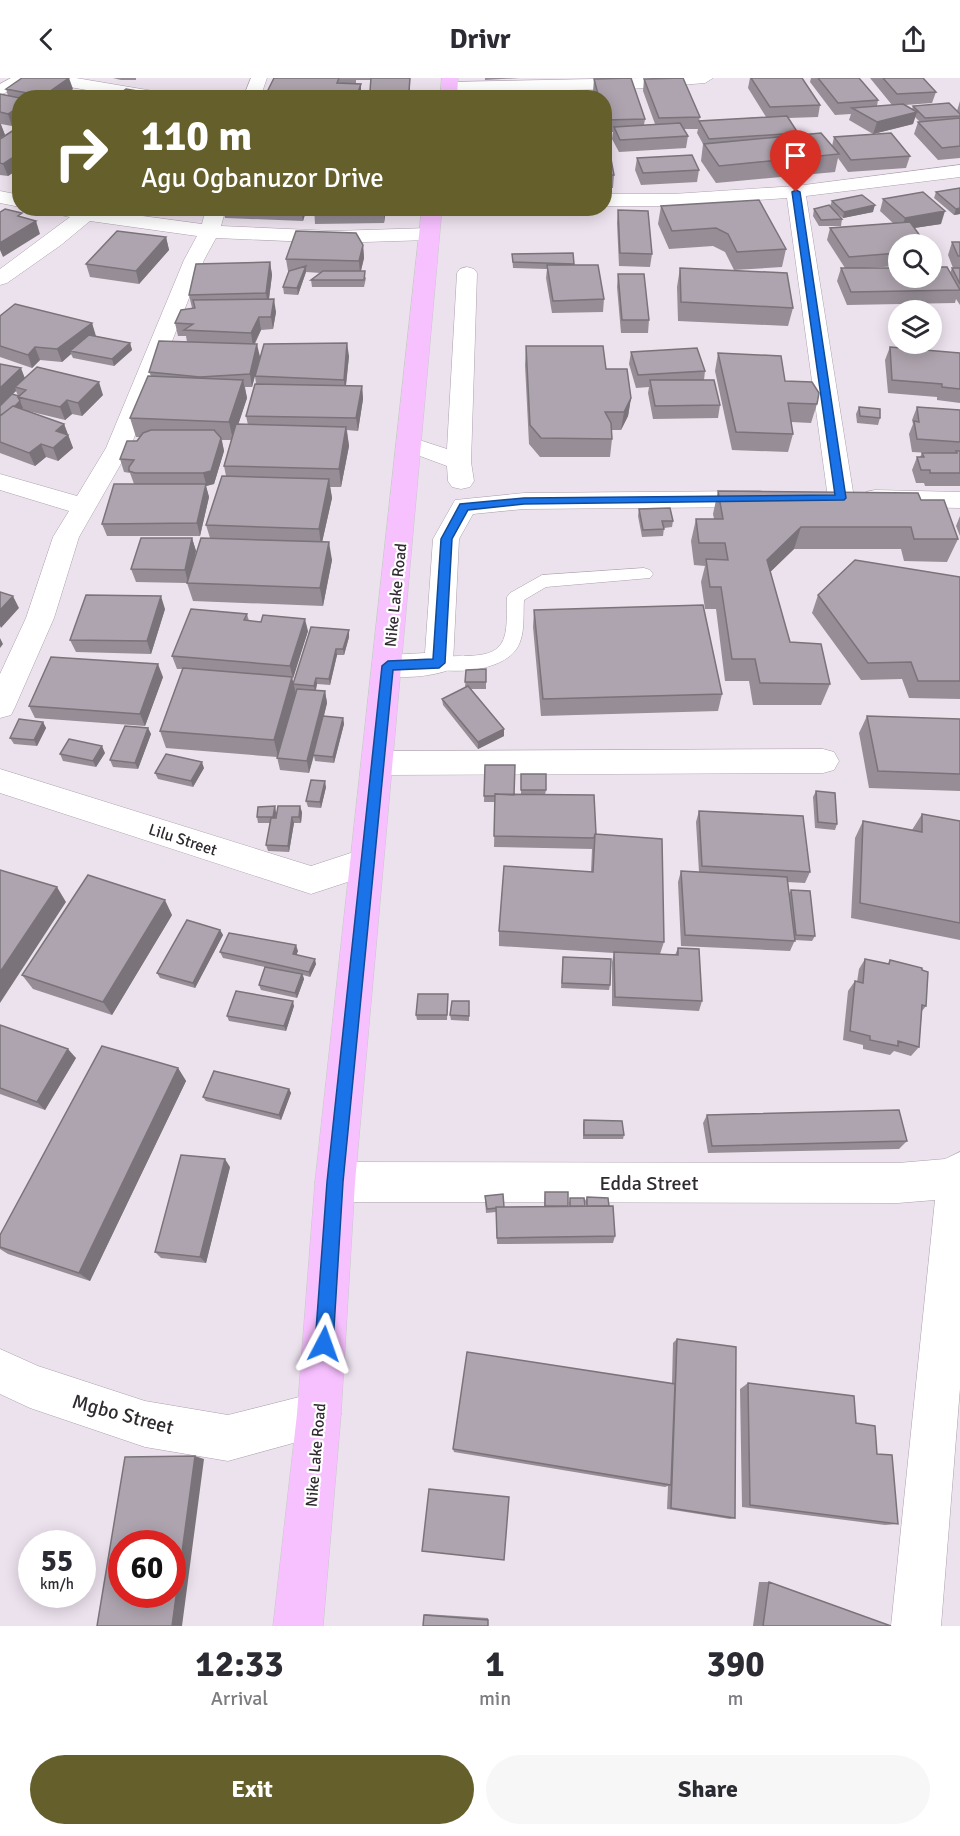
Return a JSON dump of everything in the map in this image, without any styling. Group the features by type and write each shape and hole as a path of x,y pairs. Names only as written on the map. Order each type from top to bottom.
{"main road":[{"name":"Nike Lake Road","path":"298,1626 319,1414 335,1182 410,444 430,221"}],"street":[{"path":"0,90 24,78"},
{"path":"47,78 118,90"},
{"path":"449,87 630,84 705,78"},
{"path":"612,200 674,200 796,192 960,171"},
{"path":"796,192 829,498 960,500"},
{"path":"0,279 45,248 84,216 210,231 320,237 430,221"},
{"path":"0,707 40,618 66,537 118,448 194,260 210,231 214,216"},
{"path":"388,666 439,663 446,539 464,507 459,462 467,273"},
{"path":"410,444 459,462"},
{"path":"0,482 85,507"},
{"path":"464,507 524,501 782,498"},
{"path":"378,763 823,762"},
{"name":"Lilu Street","path":"0,781 311,880 366,862"},
{"path":"916,1626 958,1175"},
{"name":"Edda Street","path":"335,1182 898,1184 958,1175"},
{"name":"Mgbo Street","path":"0,1371 30,1386 145,1424 228,1438 319,1414"}],"lane":[{"path":"439,663 472,662 501,657 510,646 516,597 542,581 644,574"}],"building":[{"path":"22,78 69,78 52,90 6,89"},
{"path":"274,78 339,78 337,83 361,84 359,90 268,90"},
{"path":"371,78 410,78 409,90 370,90"},
{"path":"631,78 645,119 612,120 612,90 597,90 594,79"},
{"path":"683,78 700,117 659,118 644,79"},
{"path":"751,78 802,78 820,105 770,107"},
{"path":"818,78 859,78 878,100 838,103"},
{"path":"883,78 923,78 936,92 897,94"},
{"path":"0,94 12,96 12,111 8,114 0,112"},
{"path":"949,103 960,116 925,118 913,106"},
{"path":"903,104 917,112 877,122 852,108"},
{"path":"787,116 798,133 709,139 699,121"},
{"path":"960,118 960,146 942,148 918,122"},
{"path":"680,123 688,136 620,140 614,127"},
{"path":"12,131 12,158 3,164 0,163 0,139"},
{"path":"821,133 839,154 719,166 704,144"},
{"path":"891,133 910,156 851,160 834,137"},
{"path":"692,155 699,170 643,173 637,158"},
{"path":"960,188 960,208 956,209 936,192"},
{"path":"923,192 945,211 905,218 883,199"},
{"path":"862,195 875,205 844,212 832,201"},
{"path":"759,200 786,249 737,252 728,234 716,228 672,231 661,206"},
{"path":"829,205 842,219 821,220 814,209"},
{"path":"5,209 12,211 12,216 36,221 0,243 0,212"},
{"path":"618,210 648,211 652,254 620,253"},
{"path":"910,222 919,234 888,234 888,254 849,257 830,228"},
{"path":"117,231 166,237 136,271 86,264"},
{"path":"296,231 356,233 363,245 359,261 286,259"},
{"path":"952,242 960,242 960,256 958,256"},
{"path":"573,253 574,264 513,262 512,254"},
{"path":"270,262 266,293 189,295 196,264"},
{"path":"547,265 598,265 604,299 553,301"},
{"path":"306,266 297,288 283,287 289,271"},
{"path":"942,267 947,267 960,290 851,292 841,268 888,268 888,288 942,288"},
{"path":"680,268 787,273 793,308 681,302"},
{"path":"952,268 960,268 960,284"},
{"path":"323,271 365,271 364,280 311,280"},
{"path":"618,274 644,274 649,320 622,320"},
{"path":"274,299 271,317 259,317 251,333 184,330 193,324 175,323 181,310 195,308 193,300"},
{"path":"15,304 92,323 57,349 35,347 28,355 0,346 0,316"},
{"path":"89,335 130,343 112,359 70,351"},
{"path":"159,341 257,344 250,374 200,377 149,372"},
{"path":"347,343 344,380 255,376 264,344"},
{"path":"526,346 603,346 606,369 627,369 631,398 624,412 605,412 611,423 612,439 541,438 530,425"},
{"path":"697,348 705,371 638,375 631,352"},
{"path":"942,351 960,353 960,389 942,387 942,384 892,380 890,354 942,354"},
{"path":"718,353 781,356 785,381 812,382 819,393 817,404 788,403 793,434 736,432"},
{"path":"0,364 21,368 0,388"},
{"path":"37,367 99,382 78,403 67,400 60,407 18,397 26,390 15,387"},
{"path":"148,376 243,380 229,422 130,418"},
{"path":"650,380 714,380 720,405 655,406"},
{"path":"255,384 362,386 356,418 246,416"},
{"path":"12,394 19,396 20,401 0,416 0,406"},
{"path":"13,406 64,424 56,431 68,435 53,448 41,444 29,453 0,442 0,416"},
{"path":"859,407 880,409 880,418 860,416"},
{"path":"917,407 960,410 960,442 917,439 914,421 919,422"},
{"path":"236,424 346,427 339,469 224,466"},
{"path":"151,430 214,430 221,438 211,471 135,473 129,471 134,460 120,459 127,441 137,441 143,433"},
{"path":"956,451 960,451 960,473 930,473 930,470 921,470 917,457 924,457 922,453 957,453"},
{"path":"222,476 329,479 319,529 206,525"},
{"path":"114,484 206,484 197,523 102,524"},
{"path":"718,491 918,493 921,500 944,500 958,539 914,539 911,527 801,527 767,560 790,642 821,644 830,684 760,683 755,659 732,659 721,587 710,587 706,559 728,560 725,543 699,543 696,519 723,519"},
{"path":"670,508 673,521 662,521 664,529 643,530 639,509"},
{"path":"141,538 192,538 185,570 131,569"},
{"path":"201,538 329,542 320,588 187,583"},
{"path":"855,560 960,577 960,681 918,681 911,662 868,663 818,595"},
{"path":"0,592 13,596 0,610"},
{"path":"86,595 161,596 147,641 70,640"},
{"path":"703,605 722,694 543,699 534,610"},
{"path":"191,609 247,614 244,620 261,622 263,615 305,619 290,666 172,656"},
{"path":"311,627 349,630 343,649 336,649 329,679 316,678 314,686 293,684"},
{"path":"51,657 158,664 140,714 29,706"},
{"path":"183,668 292,677 274,740 160,731"},
{"path":"486,669 486,682 465,682 466,670"},
{"path":"468,686 504,729 478,742 442,699"},
{"path":"297,689 325,691 307,761 277,758"},
{"path":"323,716 343,718 333,757 313,755"},
{"path":"867,716 960,719 960,774 878,771"},
{"path":"19,719 43,722 34,740 10,738"},
{"path":"125,726 148,728 135,763 110,760"},
{"path":"69,739 102,746 93,761 60,754"},
{"path":"166,754 202,762 191,781 155,773"},
{"path":"485,765 515,765 514,795 484,796"},
{"path":"521,774 546,774 546,790 521,790"},
{"path":"311,780 325,781 320,802 306,801"},
{"path":"816,791 835,793 837,824 818,822"},
{"path":"495,794 594,795 596,834 594,838 494,836"},
{"path":"275,806 273,817 257,817 258,807"},
{"path":"278,806 300,806 299,817 292,817 288,846 266,845 271,818 276,818"},
{"path":"699,811 803,816 810,872 702,866"},
{"path":"922,814 960,821 960,923 860,903 863,821 922,832"},
{"path":"595,834 662,839 664,942 499,931 504,866 593,872"},
{"path":"0,870 57,887 0,972"},
{"path":"681,871 787,877 795,941 685,935"},
{"path":"88,875 165,900 103,1002 22,975"},
{"path":"791,890 810,891 815,936 796,935"},
{"path":"187,920 220,930 193,983 157,973"},
{"path":"229,933 296,945 293,954 315,959 309,972 220,952"},
{"path":"678,948 699,949 702,1001 615,997 614,952 678,955"},
{"path":"563,957 611,959 610,985 562,983"},
{"path":"865,959 889,964 890,960 922,968 928,972 926,1006 922,1005 919,1047 898,1041 898,1046 870,1040 870,1036 850,1031 855,981 863,983"},
{"path":"265,967 302,974 295,993 259,985"},
{"path":"236,991 293,1001 284,1026 227,1016"},
{"path":"418,994 448,994 447,1015 416,1015"},
{"path":"452,1001 469,1001 469,1016 450,1015"},
{"path":"0,1025 68,1049 37,1102 0,1088"},
{"path":"102,1046 178,1068 79,1273 0,1247 0,1235"},
{"path":"214,1071 289,1089 279,1115 203,1097"},
{"path":"899,1110 907,1141 712,1146 707,1115"},
{"path":"584,1120 622,1121 624,1135 584,1135"},
{"path":"181,1155 225,1159 200,1257 155,1252"},
{"path":"545,1192 568,1192 568,1206 545,1206"},
{"path":"503,1194 504,1207 487,1209 485,1196"},
{"path":"587,1197 608,1198 609,1206 587,1206"},
{"path":"570,1198 584,1198 585,1206 570,1206"},
{"path":"613,1206 615,1236 497,1238 496,1207"},
{"path":"677,1339 736,1347 735,1518 671,1508"},
{"path":"467,1352 675,1384 671,1485 453,1449"},
{"path":"748,1383 854,1396 856,1423 875,1426 877,1454 892,1455 898,1524 750,1505"},
{"path":"195,1456 185,1530 113,1530 125,1457"},
{"path":"429,1489 509,1497 504,1560 422,1551"},
{"path":"108,1560 108,1608 174,1608 172,1626 97,1626"},
{"path":"769,1582 891,1626 763,1626"},
{"path":"424,1615 488,1620 488,1626 423,1626"}],"route":[{"path":"324,1344 335,1182 366,862 388,666 439,663 446,539 464,507 524,501 841,498 796,192"}]}
